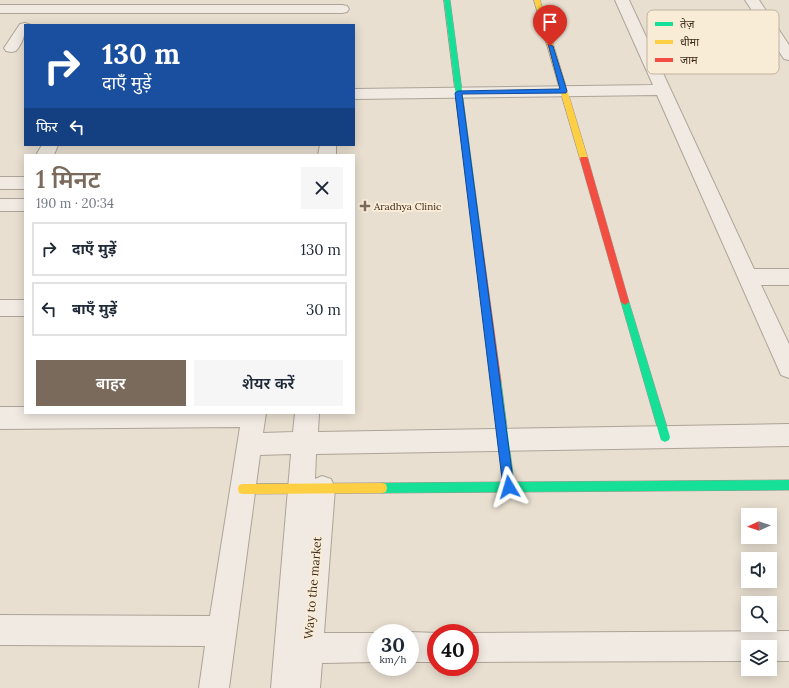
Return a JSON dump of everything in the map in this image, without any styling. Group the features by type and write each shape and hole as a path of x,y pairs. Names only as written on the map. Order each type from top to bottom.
{"street":[{"path":"447,0 509,487"},
{"path":"537,0 665,437"},
{"path":"622,0 647,55"},
{"path":"752,0 760,10"},
{"path":"27,24 40,5"},
{"path":"0,9 40,5 342,5 340,24"},
{"path":"12,48 24,29"},
{"path":"785,43 789,56"},
{"path":"656,74 789,368"},
{"path":"355,94 663,90"},
{"path":"0,183 24,183"},
{"path":"0,205 24,205"},
{"path":"747,277 789,277"},
{"path":"0,308 24,308"},
{"name":"Way to the market","path":"305,688 299,648 312,488 305,443 307,414"},
{"path":"0,418 253,415 214,688"},
{"path":"249,444 789,435"},
{"path":"243,489 789,485"},
{"path":"0,630 223,631"},
{"path":"479,647 789,646"},
{"path":"286,688 299,648 367,648"}],"traffic: fast":[{"path":"447,0 478,242"},
{"path":"625,302 665,437"},
{"path":"496,381 509,487"},
{"path":"382,488 789,485"}],"traffic: slow":[{"path":"537,0 584,159"},
{"path":"243,489 382,488"}],"traffic: jam":[{"path":"584,159 625,302"},
{"path":"478,242 496,381"}],"place":[{"name":"Aradhya Clinic","path":"365,206"}],"route":[{"path":"509,487 458,93 564,91 550,46"}]}
